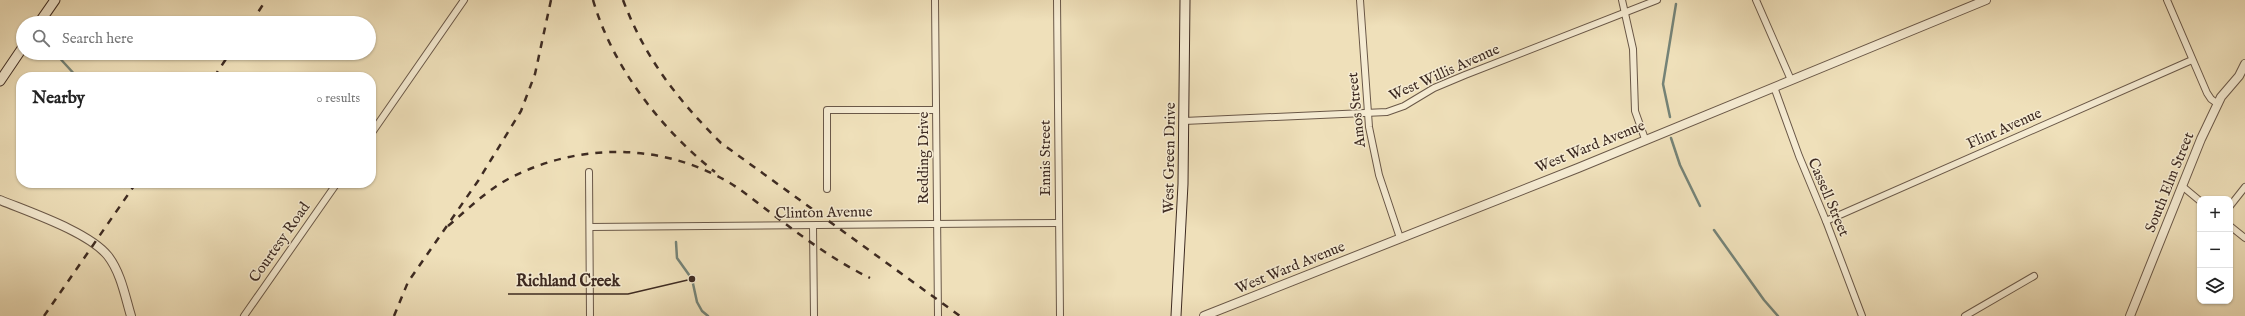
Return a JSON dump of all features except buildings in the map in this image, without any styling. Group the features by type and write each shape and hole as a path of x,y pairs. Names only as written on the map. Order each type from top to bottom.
{"main road":[{"path":"44,16 55,0"},
{"name":"West Green Drive","path":"1176,316 1184,120 1186,0"},
{"path":"0,81 16,57"}],"street":[{"path":"376,127 464,0"},
{"name":"Redding Drive","path":"935,0 938,316"},
{"name":"Ennis Street","path":"1057,0 1060,316"},
{"name":"Amos Street","path":"1360,0 1367,114 1379,176 1400,238"},
{"path":"1622,0 1633,49 1635,111 1645,139"},
{"name":"West Willis Avenue","path":"1184,120 1367,114 1387,112 1404,106 1434,88 1465,75 1657,0"},
{"path":"1756,0 1791,80"},
{"name":"West Ward Avenue","path":"1204,316 1774,87 1986,0"},
{"path":"2168,0 2207,93 2211,99 2218,104"},
{"name":"Flint Avenue","path":"1826,221 2192,60"},
{"name":"South Elm Street","path":"2130,316 2182,186 2218,104 2239,76 2245,64"},
{"name":"Cassell Street","path":"1774,87 1798,156 1826,221 1862,316"},
{"path":"827,189 827,110 936,110"},
{"path":"589,172 590,316"},
{"path":"2182,186 2197,198"},
{"path":"2233,202 2245,187"},
{"name":"Courtesy Road","path":"247,315 334,188"},
{"path":"0,200 84,237 98,246 108,257 116,270 131,316"},
{"name":"Clinton Avenue","path":"590,227 1058,223"},
{"path":"813,226 814,316"},
{"path":"2233,228 2245,238"},
{"path":"1965,316 2034,276"}],"waterway":[{"path":"1670,117 1663,84 1676,4"},
{"path":"61,60 72,72"},
{"path":"1671,138 1680,165 1700,206"},
{"path":"1714,230 1764,300 1778,316"},
{"path":"676,242 677,258 692,279 697,302 702,311 708,316"}],"railway":[{"path":"256,16 266,0"},
{"path":"394,316 408,282 478,181 521,111 535,74 551,0"},
{"path":"593,0 613,50 641,95 676,137 715,172"},
{"path":"623,0 641,41 664,77 676,94 721,143 960,316"},
{"path":"217,72 225,60"},
{"path":"448,226 493,188 510,178 537,166 564,158 593,153 621,152 649,154 677,160 704,170 730,183 817,247 870,278"},
{"path":"44,316 133,188"}],"place":[{"name":"Richland Creek","path":"692,279"}]}
